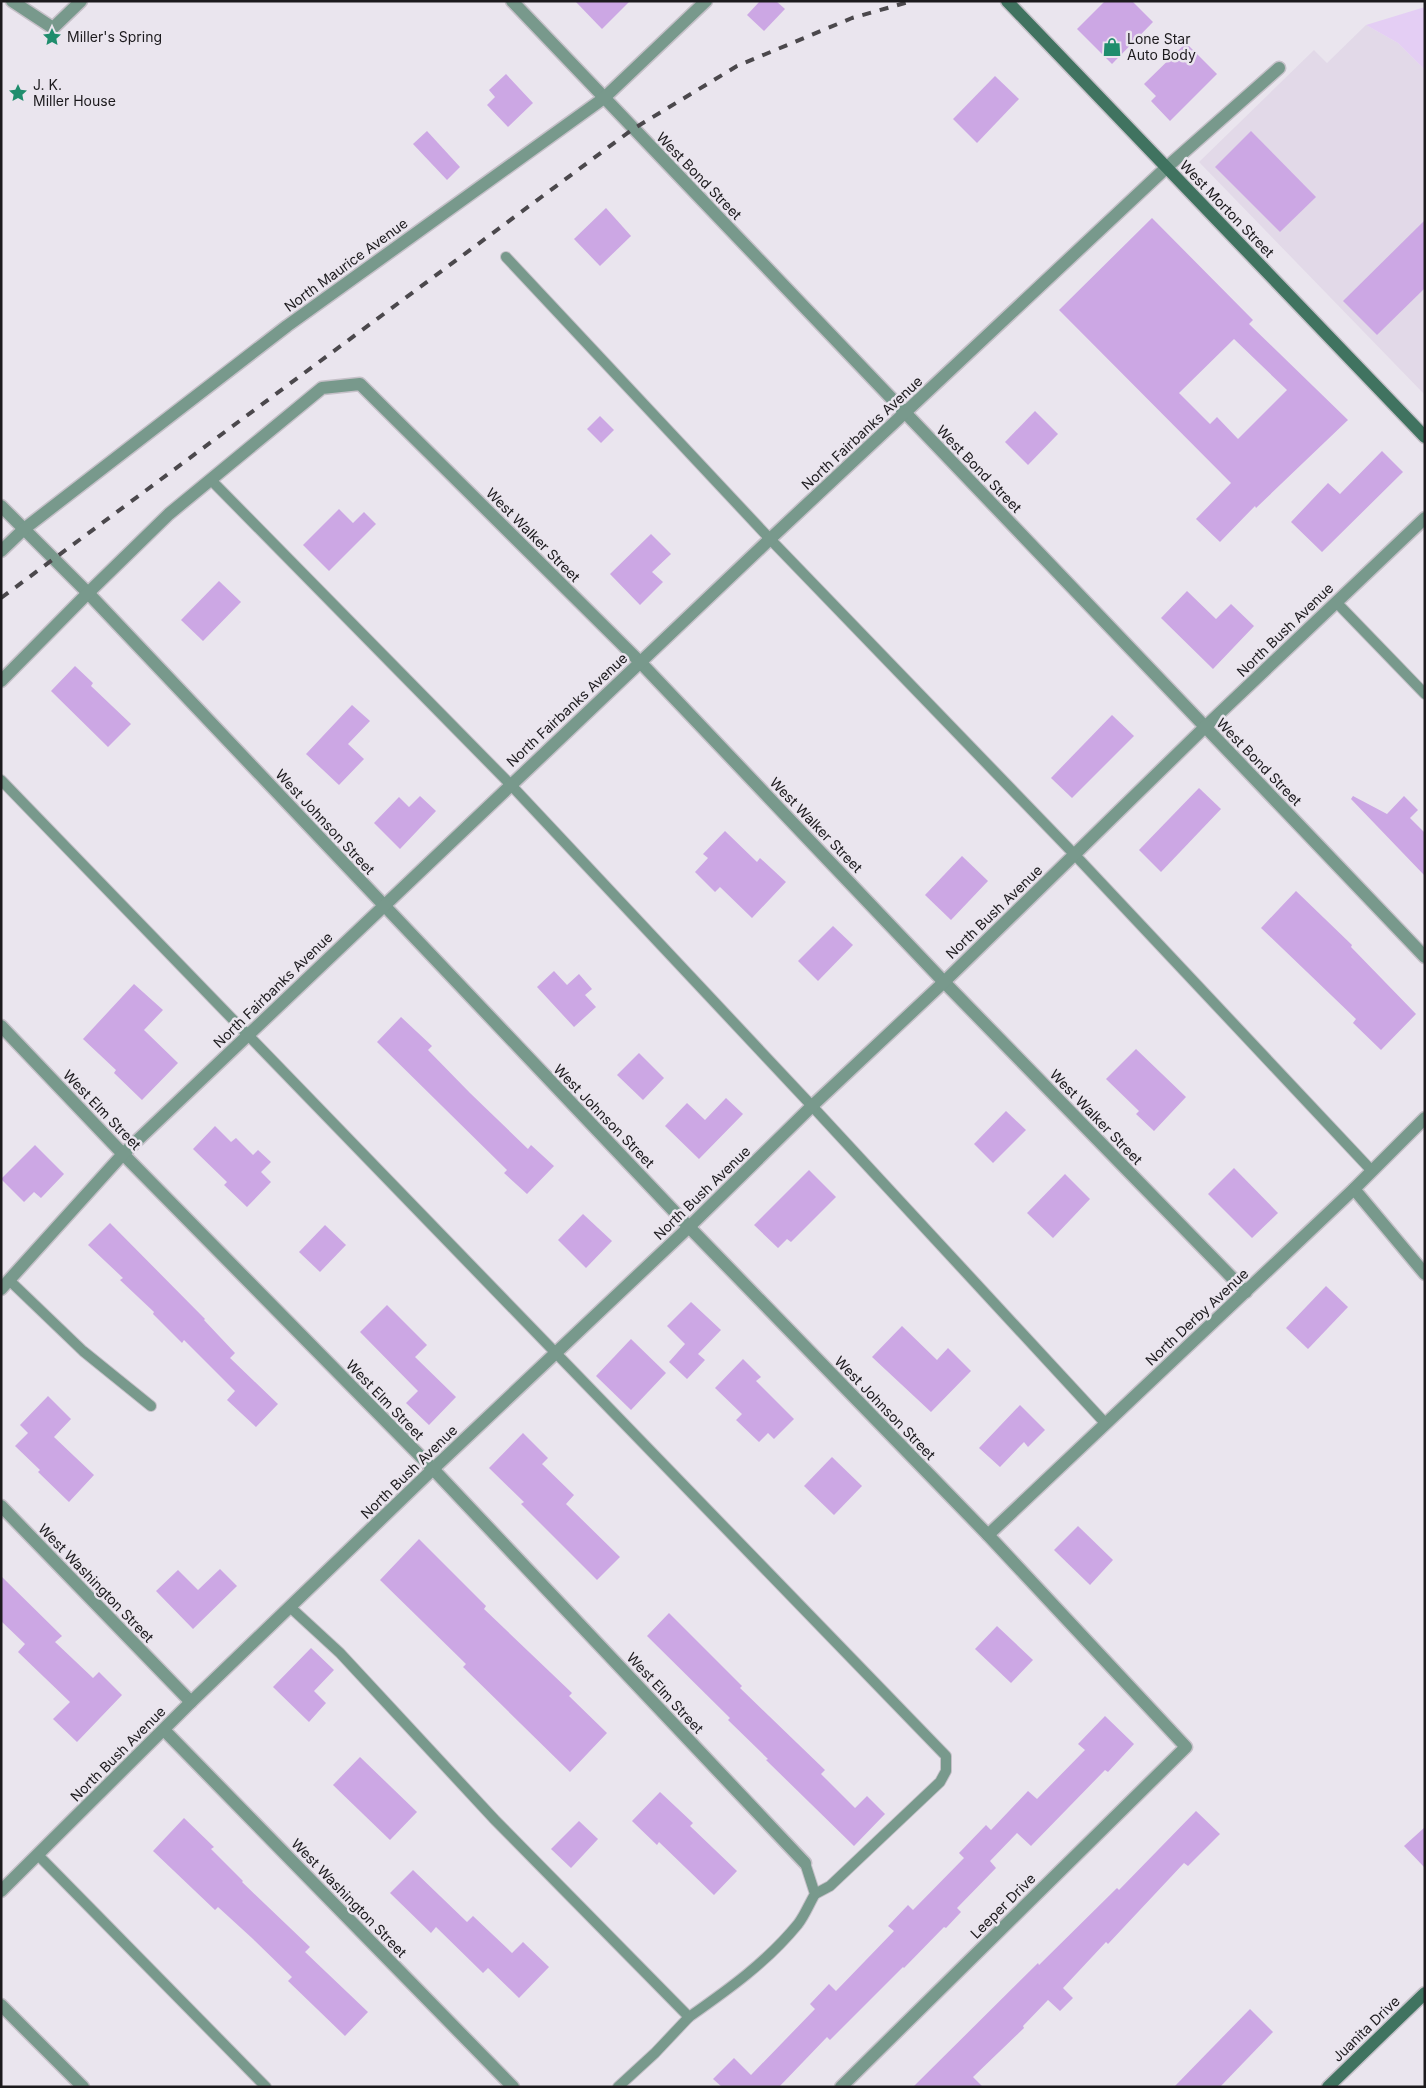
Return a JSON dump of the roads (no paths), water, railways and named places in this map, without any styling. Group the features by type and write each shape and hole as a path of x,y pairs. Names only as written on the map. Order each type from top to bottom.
{"main road":[{"name":"West Morton Street","path":"1007,1 1425,437"},
{"name":"Juanita Drive","path":"1328,2087 1422,2000"}],"street":[{"path":"12,1 53,28 81,1"},
{"name":"West Bond Street","path":"512,1 1425,957"},
{"name":"North Maurice Avenue","path":"1,551 24,529 287,326 604,98 706,1"},
{"name":"North Fairbanks Avenue","path":"5,1285 123,1154 247,1035 510,784 1167,167 1279,68"},
{"name":"West Walker Street","path":"211,480 322,388 360,384 640,662 944,982 1246,1292"},
{"path":"1,681 88,592 170,514 211,480"},
{"name":"West Johnson Street","path":"1,506 88,592 383,906 689,1227 988,1535 1186,1747"},
{"name":"North Bush Avenue","path":"1,1891 191,1702 433,1469 689,1227 812,1106 944,982 1205,727 1425,518"},
{"name":"West Elm Street","path":"1,1026 123,1154 433,1469 806,1863"},
{"name":"North Derby Avenue","path":"988,1535 1354,1189 1425,1118"},
{"path":"1354,1189 1425,1274"},
{"name":"West Washington Street","path":"1,1506 191,1702"},
{"name":"West Washington Street","path":"164,1730 513,2087"},
{"name":"Leeper Drive","path":"841,2087 1186,1747"},
{"path":"1,2005 83,2087"}],"lane":[{"path":"506,257 770,539 1075,855 1372,1171"},
{"path":"211,480 510,784 812,1106 1106,1424"},
{"path":"1336,602 1425,694"},
{"path":"1,780 946,1756 946,1771 940,1782 830,1886 815,1894 799,1923 762,1963 732,1988 689,2016 655,2053 618,2087"},
{"path":"5,1285 151,1406"},
{"path":"290,1607 340,1653 495,1820 689,2016"},
{"path":"38,1855 266,2087"},
{"path":"806,1863 815,1894"}],"railway":[{"path":"1,598 633,129 737,66 852,18 912,1"}],"place":[{"name":"Miller's Spring","path":"52,37"},
{"name":"Lone Star Auto Body","path":"1112,47"},
{"name":"J. K. Miller House","path":"18,93"}]}
